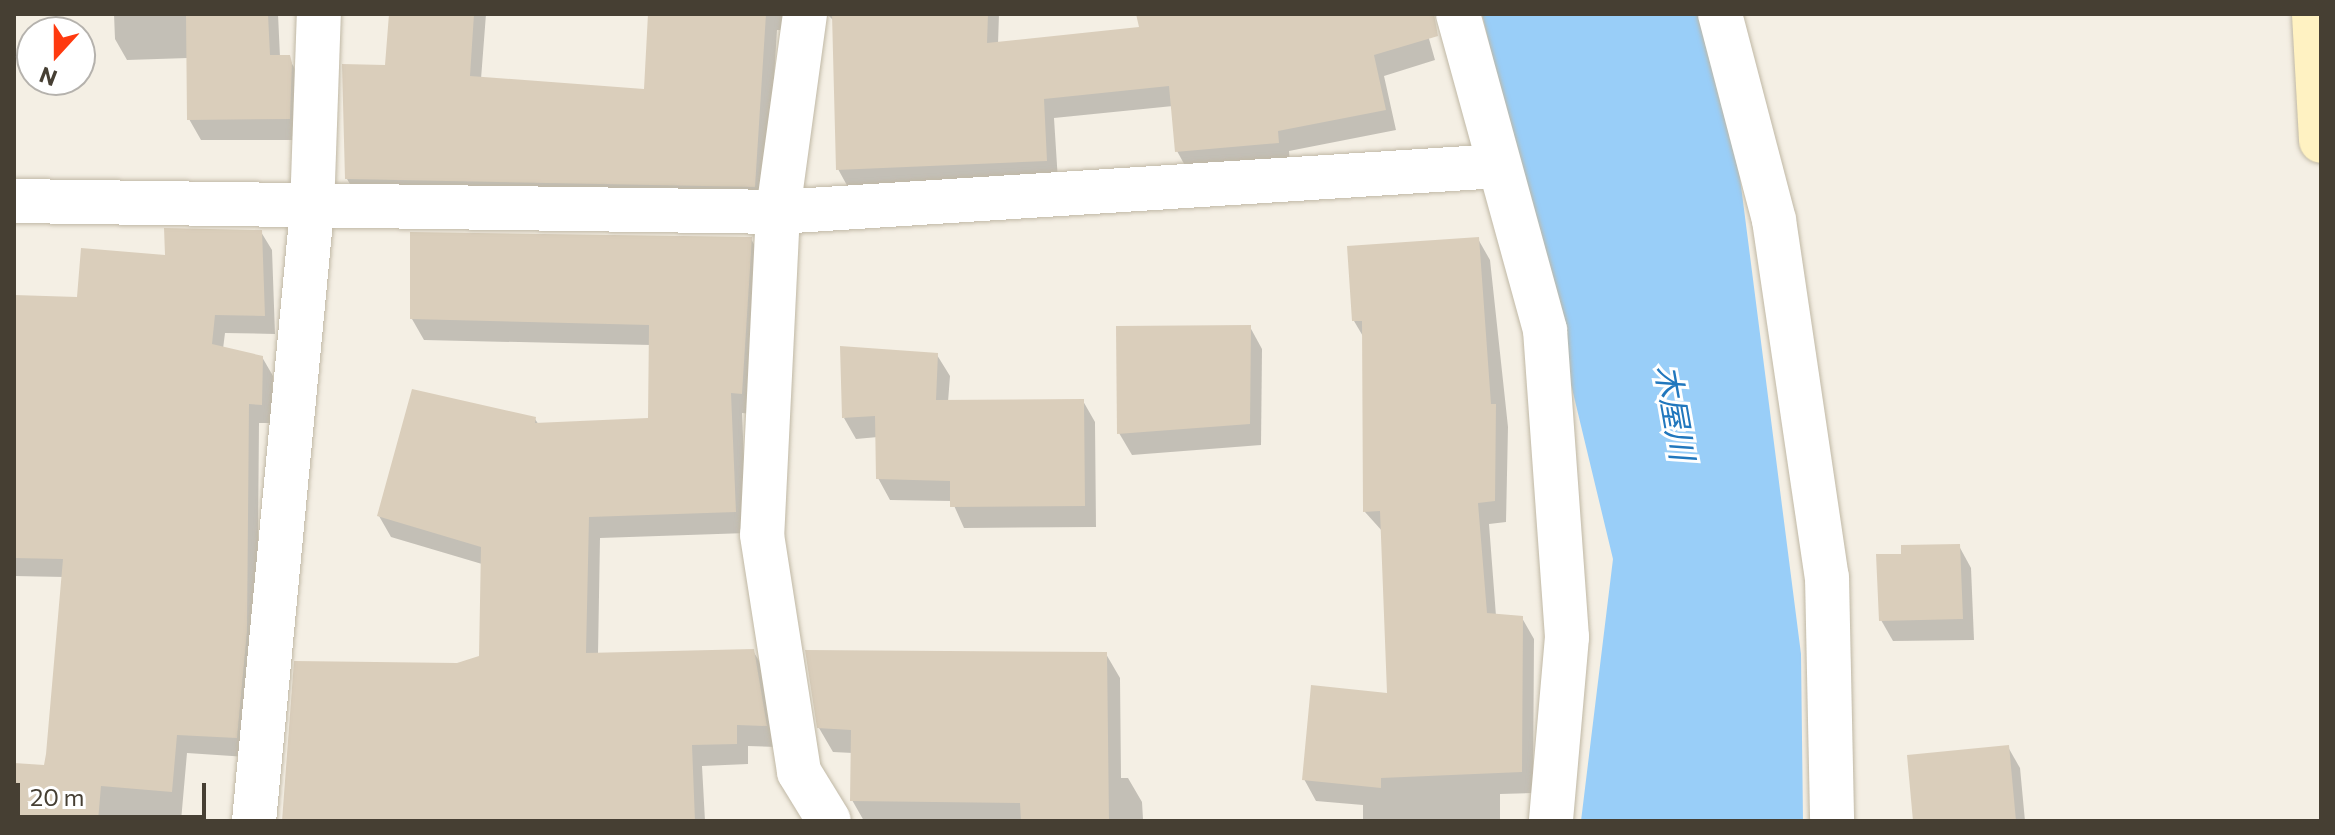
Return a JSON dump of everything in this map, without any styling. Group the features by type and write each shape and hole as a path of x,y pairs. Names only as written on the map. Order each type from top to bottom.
{"main road":[{"path":"2314,14 2321,141"}],"street":[{"path":"254,821 312,210 319,14"},
{"path":"805,14 778,212 762,535 799,772 829,821"},
{"path":"1458,14 1545,330 1567,637 1551,821"},
{"path":"1720,14 1774,220 1827,577 1832,821"},
{"path":"14,201 312,210 778,212 1499,166"}],"water":[{"name":"木屋川","path":"1482,14 1719,14 1801,654 1803,821 1581,821 1613,559"}],"building":[{"path":"186,14 268,14 270,55 290,55 292,63 290,119 187,120"},
{"path":"389,14 474,14 470,76 644,89 648,14 766,14 755,187 345,179 342,64 385,65"},
{"path":"832,14 988,14 987,43 1139,27 1136,14 1434,14 1438,36 1374,55 1386,110 1278,131 1279,143 1175,152 1169,86 1044,99 1047,161 836,170"},
{"path":"164,228 262,230 265,316 215,315 212,344 263,356 262,405 249,404 247,631 237,738 177,735 172,792 101,786 98,821 14,821 14,763 44,765 63,559 14,558 14,295 77,297 81,248 165,255"},
{"path":"410,232 752,237 742,394 731,393 736,512 589,517 586,653 754,649 767,726 737,725 737,744 692,745 695,821 282,821 294,661 457,663 479,656 481,547 377,516 412,389 536,417 535,423 648,418 649,325 410,319"},
{"path":"1479,237 1491,404 1496,404 1495,501 1478,503 1487,613 1523,616 1522,772 1381,778 1381,788 1302,780 1311,685 1387,693 1380,511 1363,512 1362,321 1352,321 1347,246"},
{"path":"1251,325 1250,424 1117,434 1116,326"},
{"path":"840,346 938,353 936,400 1084,399 1085,506 950,507 950,481 876,479 875,416 842,418"},
{"path":"1960,544 1963,619 1879,621 1876,554 1901,554 1901,545"},
{"path":"805,650 1107,652 1109,821 1021,821 1020,803 850,801 851,730 817,728"},
{"path":"2009,745 2016,821 1913,821 1907,755"}]}
